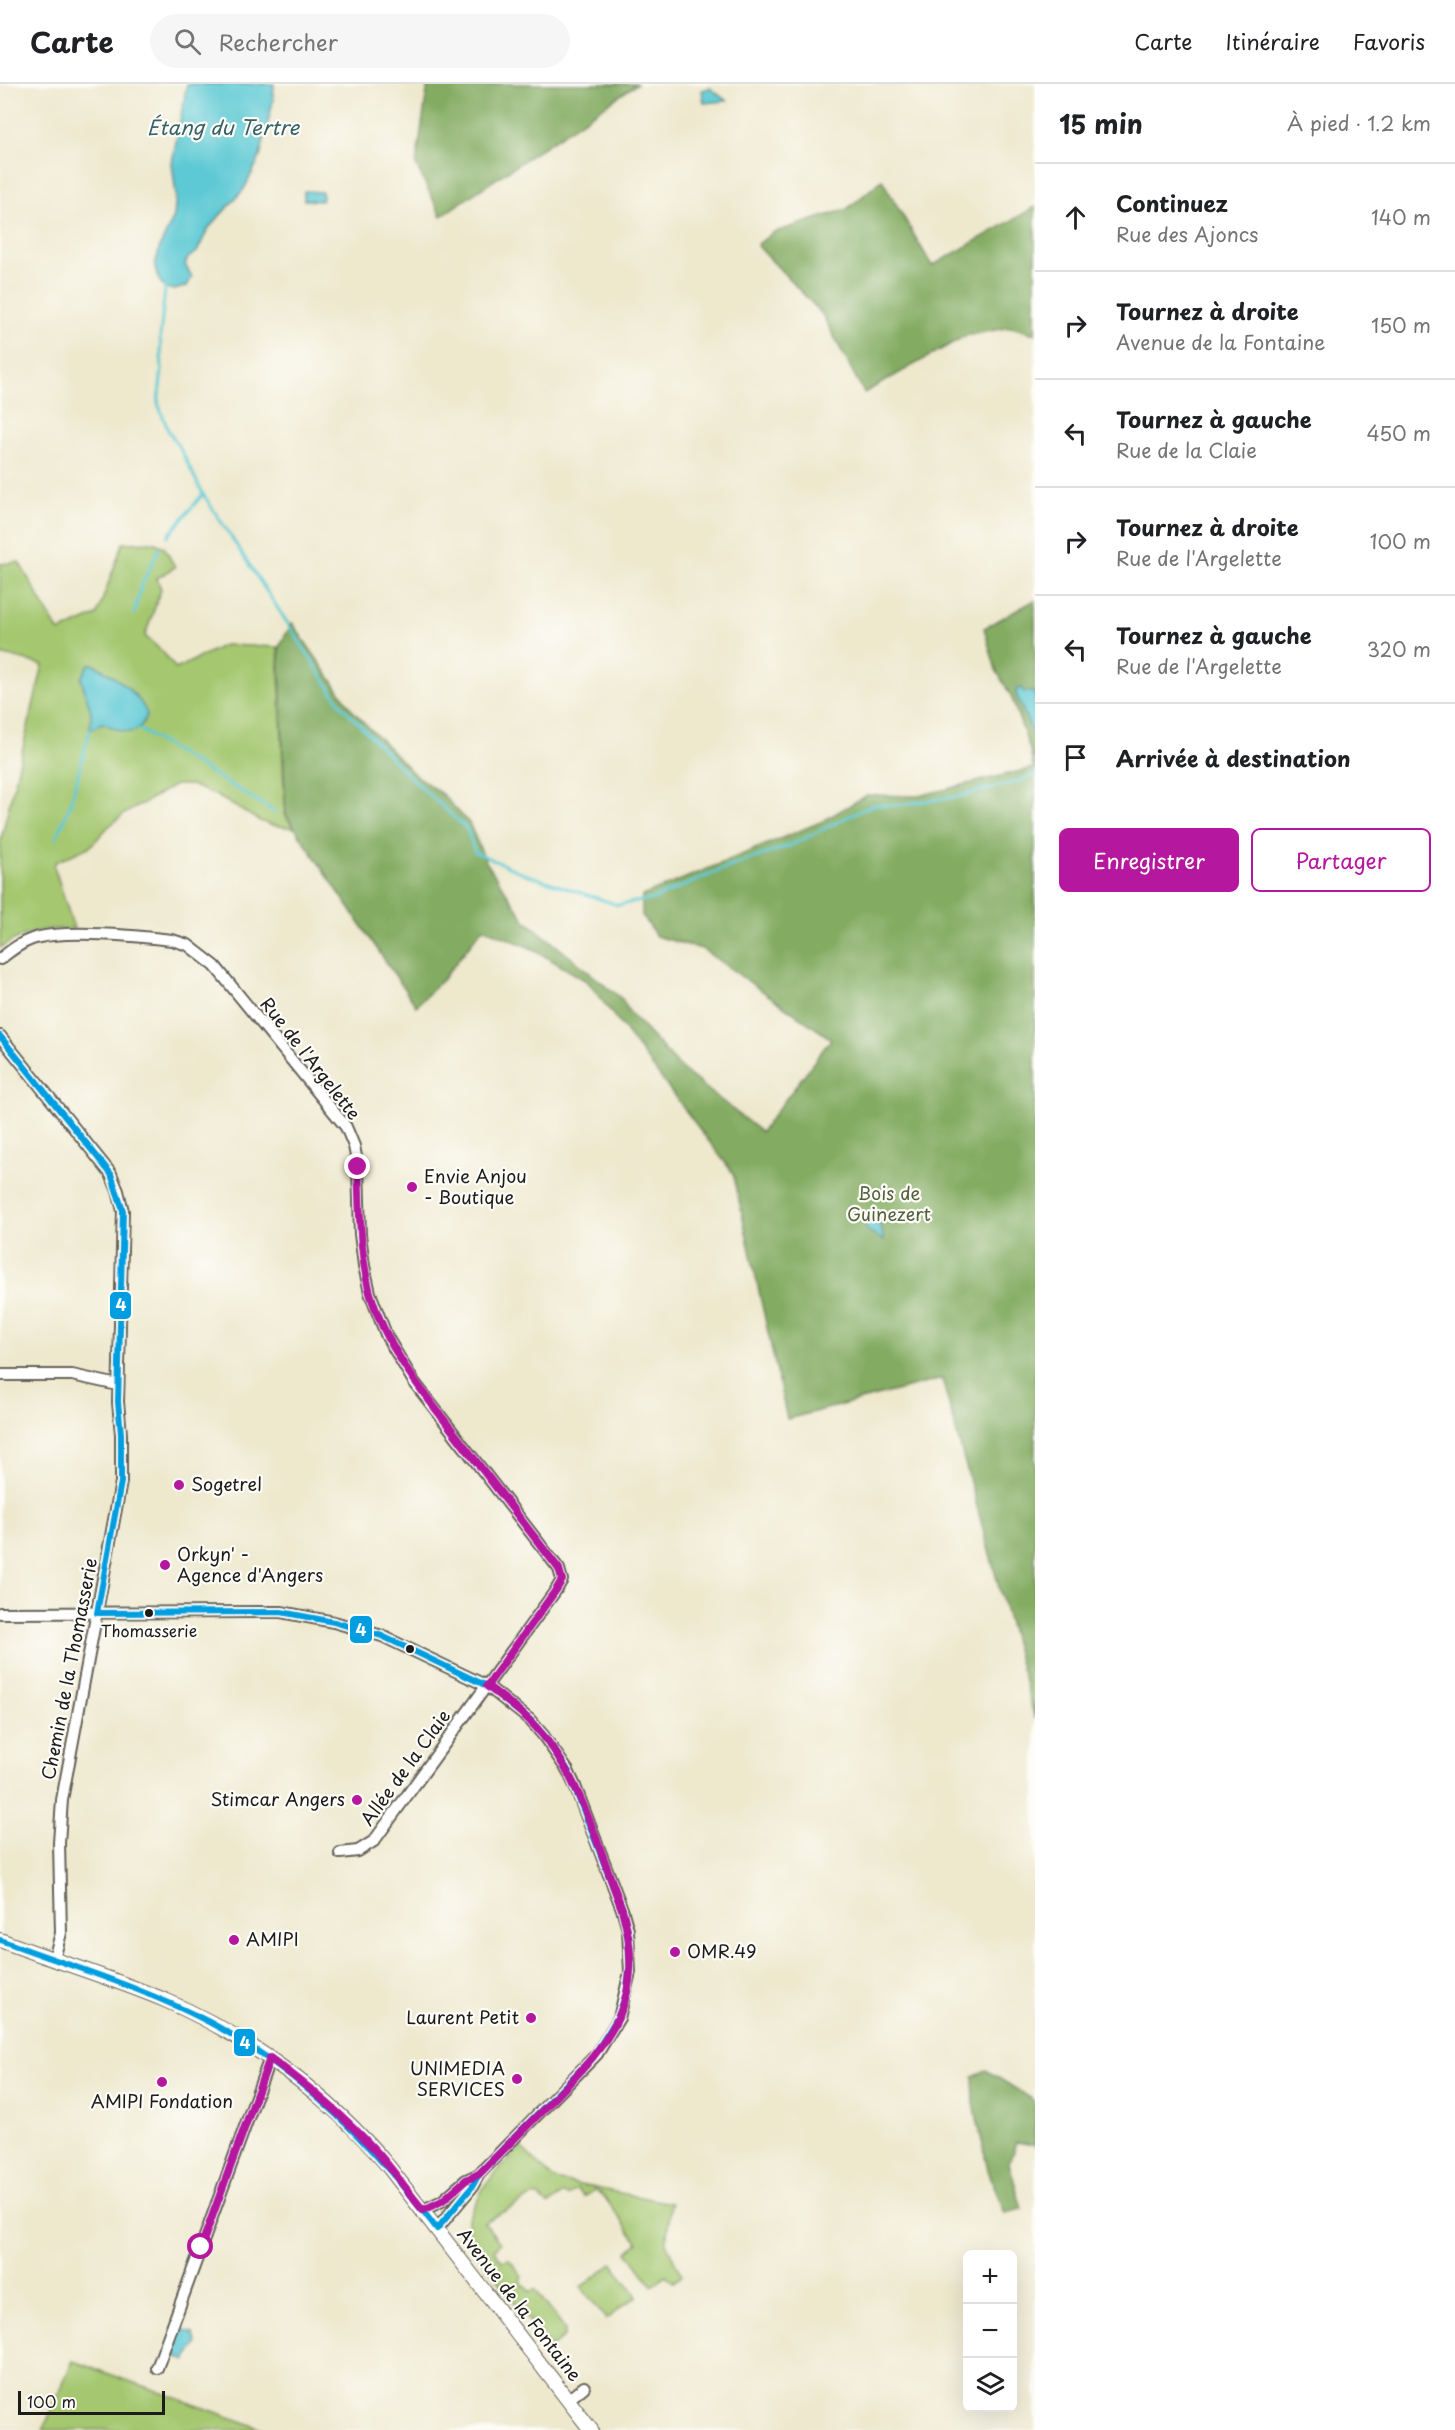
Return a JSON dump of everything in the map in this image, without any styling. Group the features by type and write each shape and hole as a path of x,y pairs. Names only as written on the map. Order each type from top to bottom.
{"street":[{"name":"Rue de l'Argelette","path":"0,958 29,940 60,935 155,938 188,945 215,966 346,1127 354,1146 358,1167 360,1234 364,1266 370,1293 387,1337 414,1382 559,1569 562,1580 487,1686"},
{"name":"Chemin de la Thomasserie","path":"0,1036 111,1174 123,1211 118,1385 122,1482 62,1800 59,1843 61,1933 54,1959"},
{"path":"0,1375 72,1375 118,1385"},
{"path":"0,1613 281,1612 334,1622 382,1636 487,1686 530,1720 545,1737 568,1771 622,1909 628,1930 630,1972 619,2018 597,2054 479,2174 472,2187 437,2229"},
{"name":"Allée de la Claie","path":"340,1853 358,1851 374,1841 487,1686"},
{"name":"Avenue de la Fontaine","path":"0,1940 174,2005 224,2030 270,2058 308,2088 374,2149 591,2430"},
{"path":"157,2368 270,2058"},
{"path":"423,2210 442,2201 466,2180 479,2174"},
{"path":"569,2399 584,2387"}],"green space":[{"path":"428,84 637,84 441,216 416,165"},
{"path":"882,180 932,266 1035,207 1035,334 1011,327 965,336 864,393 822,314 757,245 772,233 847,209"},
{"path":"153,542 164,547 175,567 157,578 161,589 145,636 163,652 176,669 224,645 278,647 285,815 294,828 260,821 217,796 191,785 175,785 124,814 108,827 91,846 56,862 54,866 74,929 35,932 0,948 0,843 43,665 0,654 0,564 19,562 59,632 97,615 123,543"},
{"name":"Bois de Guinezert","path":"1035,600 1035,698 1033,692 1016,694 1035,739 1035,1719 942,1379 787,1419 733,1173 588,982 533,949 483,928 444,978 416,1006 286,815 279,647 292,623 353,711 413,773 443,795 469,823 486,862 525,920 622,999 630,1013 682,1069 761,1132 831,1039 702,949 656,936 642,915 642,896 823,821 867,795 918,796 1033,768 1030,750 1011,696 996,670 984,628"},
{"path":"986,2070 1035,2101 1035,2145 1016,2142 1009,2163 1022,2209 1005,2213 988,2170 974,2104 973,2076"},
{"path":"521,2147 555,2180 671,2203 666,2243 682,2276 673,2282 666,2275 652,2286 627,2252 638,2243 603,2195 595,2190 584,2197 577,2189 568,2196 563,2194 548,2205 538,2196 533,2196 484,2222 500,2243 494,2250 502,2261 509,2259 522,2276 520,2280 530,2292 535,2289 565,2330 564,2337 550,2348 469,2243 468,2218 485,2185"},
{"path":"612,2264 637,2296 606,2319 581,2287"},
{"path":"73,2361 266,2430 43,2430"}],"water":[{"name":"Étang du Tertre","path":"187,84 274,84 273,101 260,157 244,189 208,229 197,252 188,258 185,265 192,277 187,286 175,290 165,288 158,278 155,266 160,246 174,217 176,195 172,163"},
{"path":"710,88 727,101 704,103 702,90"},
{"path":"304,191 322,192 323,198 321,201 304,200"},
{"path":"89,664 93,664 117,679 138,698 147,714 139,728 129,732 102,723 90,730 91,712 81,678"},
{"path":"1022,688 1024,692 1033,692 1035,698 1035,739 1016,694 1017,689"},
{"path":"865,1214 880,1225 884,1241 866,1229"},
{"path":"182,2329 193,2333 197,2344 186,2361 173,2354"}],"waterway":[{"path":"165,288 160,337 162,370 158,403 168,430 181,450 203,494 168,536"},
{"path":"203,494 341,705 408,775 467,829 475,852 525,874 618,905 653,899 723,869 791,845 872,805 898,805 961,796 1019,781 1035,774"},
{"path":"134,614 141,586 159,549"},
{"path":"139,729 275,812"},
{"path":"56,839 70,805 90,730"}],"transit line":[{"name":"4","path":"0,1036 111,1174 123,1211 118,1402 121,1482 97,1613"},
{"name":"4","path":"0,1940 184,2009 275,2063 305,2087 362,2140 437,2229 472,2187 479,2174 593,2057 619,2015 627,1992 630,1968 629,1940 622,1909 568,1771 545,1737 530,1720 487,1686 382,1636 334,1622 281,1612 97,1613"}],"place":[{"name":"Envie Anjou - Boutique","path":"412,1187"},
{"name":"Sogetrel","path":"179,1485"},
{"name":"Orkyn' - Agence d'Angers","path":"165,1565"},
{"name":"Thomasserie","path":"149,1613"},
{"name":"Stimcar Angers","path":"357,1800"},
{"name":"AMIPI","path":"234,1940"},
{"name":"OMR.49","path":"675,1952"},
{"name":"Laurent Petit","path":"531,2018"},
{"name":"UNIMEDIA SERVICES","path":"517,2079"},
{"name":"AMIPI Fondation","path":"162,2082"}],"route":[{"path":"201,2247 270,2058 342,2117 374,2149 423,2210 442,2201 466,2180 479,2174 597,2054 619,2018 630,1972 628,1930 622,1909 580,1796 568,1771 545,1737 530,1720 487,1686 556,1590 562,1580 559,1569 414,1382 387,1337 370,1293 364,1266 360,1234 358,1167"}]}
